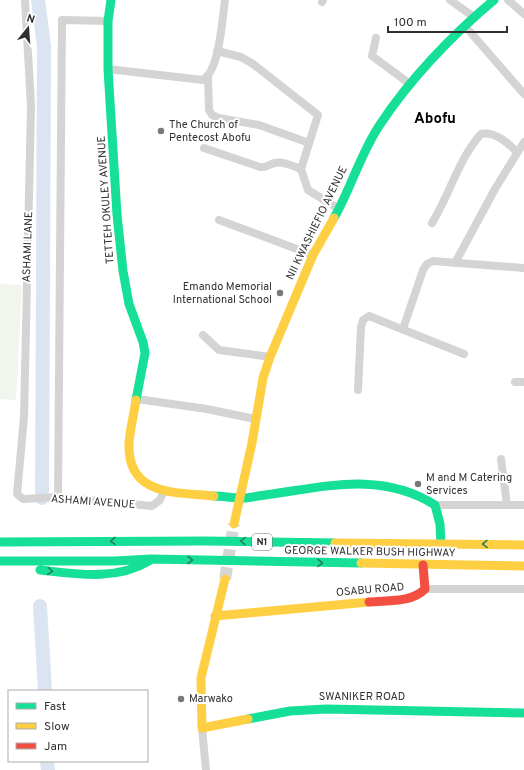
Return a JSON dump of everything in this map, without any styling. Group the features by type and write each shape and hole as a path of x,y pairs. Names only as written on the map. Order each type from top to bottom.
{"main road":[{"name":"TETTEH OKULEY AVENUE","path":"111,0 108,21 108,70 117,215 123,271 129,304 143,342 145,353 129,441 131,463 138,478 148,485 164,491 241,498 348,483 367,483 412,493 435,505"},
{"name":"NII KWASHIEFIO AVENUE","path":"234,524 241,498 263,378 270,357 313,255 339,209 360,161 379,126 410,84 474,17 494,0"},
{"path":"435,505 440,524 441,545"},
{"name":"GEORGE WALKER BUSH HIGHWAY","path":"0,542 207,541 524,545"},
{"name":"GEORGE WALKER BUSH HIGHWAY","path":"0,561 13,561 34,569 93,573 128,572 141,568 151,560 524,566"},
{"path":"423,565 425,589"},
{"path":"202,728 201,678 225,579"},
{"name":"OSABU ROAD","path":"215,616 411,598 419,595 425,589"},
{"name":"SWANIKER ROAD","path":"202,728 290,711 326,709 524,712"}],"street":[{"name":"ASHAMI LANE","path":"17,494 24,417 31,122 25,0"},
{"path":"108,70 203,80 208,77 211,72 217,51 225,0"},
{"path":"450,0 474,17"},
{"path":"508,0 524,14"},
{"path":"58,497 62,20 108,21"},
{"path":"465,26 524,94"},
{"path":"376,38 372,56 410,84"},
{"path":"217,51 240,57 253,64 318,116 308,143 301,169 308,190 339,209"},
{"path":"208,77 210,110 212,115 219,118 259,124 308,143"},
{"path":"432,223 443,205 459,170 481,134 486,133 506,141 517,152"},
{"path":"454,263 495,189 524,142"},
{"path":"204,148 260,167 267,167 273,163 280,162 301,169"},
{"path":"220,220 313,255"},
{"path":"403,329 423,270 427,264 433,261 524,268"},
{"path":"358,390 361,327 364,320 369,316 464,354"},
{"path":"203,335 219,350 270,357"},
{"path":"515,382 524,382"},
{"path":"137,399 207,409 256,419"},
{"path":"501,459 506,505"},
{"name":"ASHAMI AVENUE","path":"17,494 23,499 58,497 152,506 160,500 164,491"},
{"path":"435,505 524,505"},
{"name":"OSABU ROAD","path":"425,589 524,589"},
{"path":"202,728 206,770"}],"shaded area":[{"path":"0,284 22,285 16,400 0,399"}],"waterway":[{"path":"38,0 44,46 42,498"},
{"path":"40,606 45,690"},
{"path":"47,762 48,770"}],"tunnel":[{"path":"225,579 234,524"}],"traffic: fast":[{"path":"111,0 108,21 108,69 117,215 123,271 129,304 143,342 145,353 136,400"},
{"path":"334,218 346,195 366,148 391,109 417,75 447,43 494,0"},
{"path":"214,496 245,498 334,485 355,484 395,488 415,495 435,505 440,524 441,545"},
{"path":"0,542 207,541 335,543"},
{"path":"0,561 115,561 151,559 361,563"},
{"path":"40,570 82,574 110,574 136,567 149,561"},
{"path":"248,719 290,711 326,709 524,713"}],"traffic: slow":[{"path":"234,524 252,443 263,378 270,357 313,255 334,218"},
{"path":"136,400 129,443 130,460 136,473 144,482 156,488 214,496"},
{"path":"335,543 524,545"},
{"path":"361,563 524,566"},
{"path":"225,579 201,678 202,728 248,719"},
{"path":"215,616 369,602"}],"traffic: jam":[{"path":"369,602 406,599 413,597 425,589 423,565"}],"place":[{"name":"The Church of Pentecost Abofu","path":"161,131"},
{"name":"Emando Memorial International School","path":"280,293"},
{"name":"M and M Catering Services","path":"418,484"},
{"name":"Marwako","path":"181,699"}],"district":[{"name":"Abofu","path":"435,119"}]}
